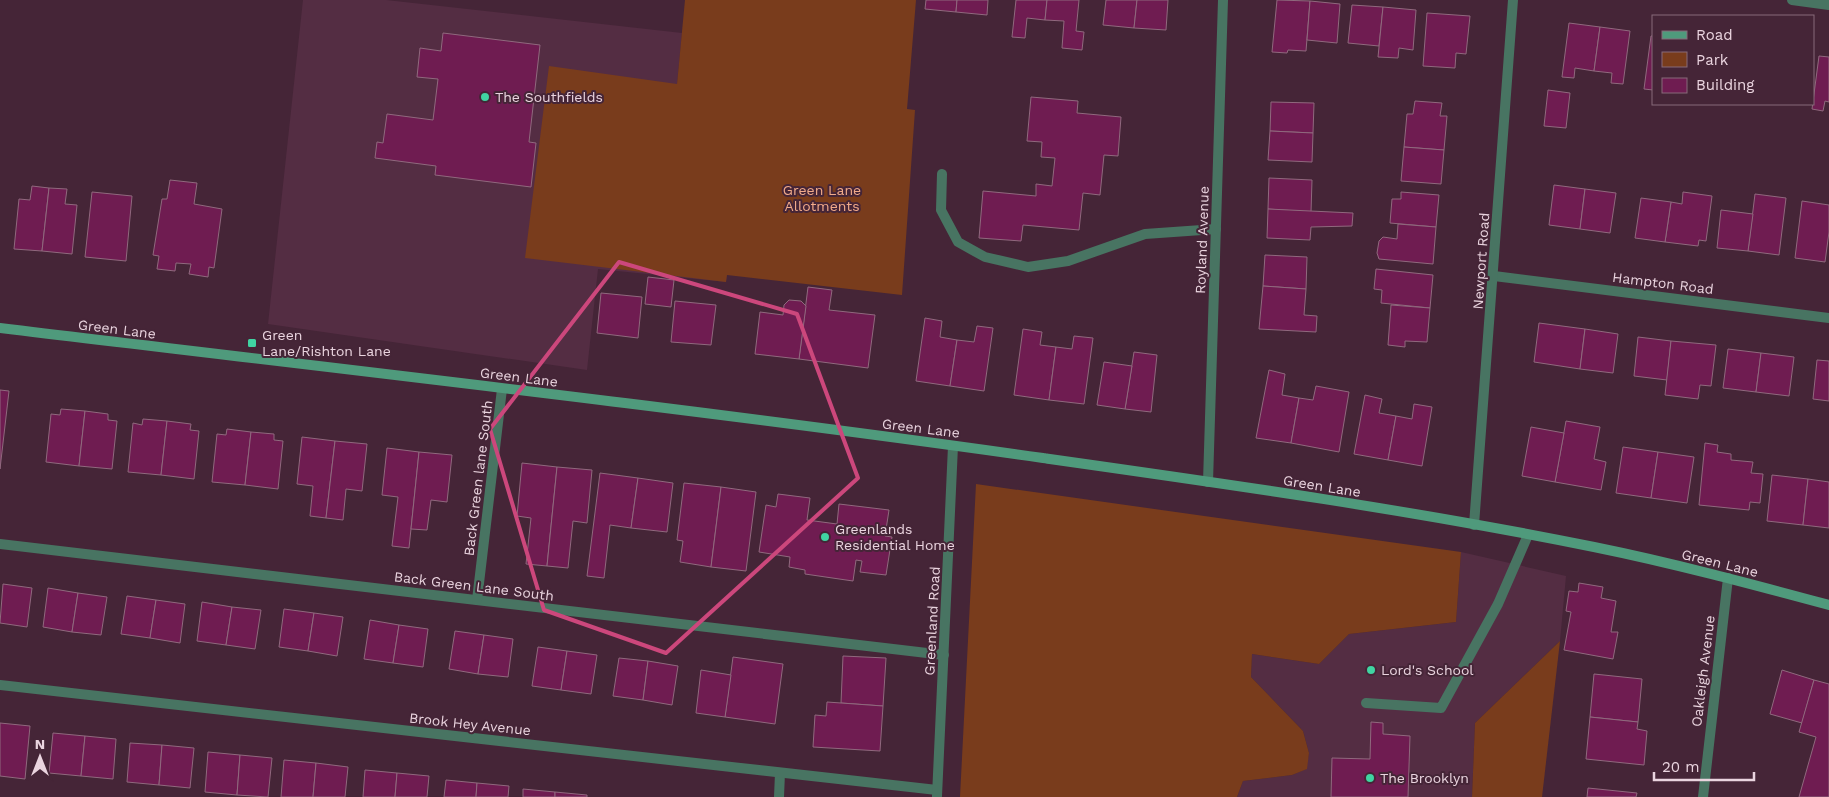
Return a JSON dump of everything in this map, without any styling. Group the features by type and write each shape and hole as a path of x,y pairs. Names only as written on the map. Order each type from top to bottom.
{"street":[{"name":"Royland Avenue","path":"1208,482 1223,0"},
{"name":"Newport Road","path":"1474,525 1513,0"},
{"path":"1792,0 1829,4"},
{"path":"942,174 941,210 958,242 985,257 1028,268 1068,261 1145,234 1216,229"},
{"name":"Hampton Road","path":"1494,276 1829,318"},
{"name":"Green Lane","path":"0,328 953,446 1208,482 1474,525 1596,547 1728,578 1829,605"},
{"name":"Back Green lane South","path":"477,600 502,389"},
{"name":"Greenland Road","path":"937,794 953,446"},
{"path":"1366,703 1441,708 1498,604 1528,535"},
{"name":"Back Green Lane South","path":"0,544 944,655"},
{"name":"Oakleigh Avenue","path":"1702,797 1728,578"},
{"name":"Brook Hey Avenue","path":"0,685 780,773 937,794"},
{"path":"779,797 780,773"}],"highlighted area":[{"path":"619,262 797,314 858,478 666,653 544,610 490,429"}],"shaded area":[{"path":"303,0 386,0 682,33 677,85 745,94 726,282 598,269 587,370 268,324"},
{"path":"1461,552 1566,576 1560,641 1475,723 1472,797 1237,797 1243,781 1292,775 1306,769 1309,753 1303,731 1251,677 1252,654 1319,664 1349,634 1456,622"}],"green space":[{"name":"Green Lane Allotments","path":"685,0 916,0 907,109 915,110 902,295 727,275 726,282 525,258 549,66 677,84"},
{"path":"976,484 1461,552 1456,622 1349,634 1319,664 1252,654 1251,677 1303,731 1309,753 1307,769 1292,775 1243,781 1237,797 960,797"},
{"path":"1560,641 1542,797 1472,797 1475,723"}],"building":[{"path":"926,0 957,0 956,12 925,9"},
{"path":"957,0 988,0 987,15 956,12"},
{"path":"1016,0 1047,0 1045,20 1027,18 1025,38 1012,37"},
{"path":"1047,0 1079,0 1076,31 1084,32 1082,50 1062,48 1064,21 1045,20"},
{"path":"1106,0 1137,0 1134,28 1103,25"},
{"path":"1137,0 1168,0 1166,30 1134,28"},
{"path":"1277,0 1310,1 1306,51 1288,50 1287,53 1272,52"},
{"path":"1310,1 1340,4 1337,43 1307,40"},
{"path":"1352,5 1383,7 1379,46 1348,43"},
{"path":"1383,7 1416,10 1413,50 1399,48 1398,58 1378,57"},
{"path":"1427,13 1470,16 1466,54 1456,53 1455,68 1423,66"},
{"path":"1569,23 1600,27 1594,71 1575,68 1574,78 1562,77"},
{"path":"1600,27 1630,31 1623,84 1611,83 1612,73 1594,71"},
{"name":"The Southfields","path":"443,33 540,45 529,142 536,143 531,187 435,175 436,166 375,158 377,142 383,143 387,114 433,120 438,79 417,77 420,48 441,51"},
{"path":"1651,36 1652,36 1652,90 1644,89"},
{"path":"1819,56 1829,57 1829,102 1825,101 1823,111 1812,109"},
{"path":"1548,90 1570,93 1566,128 1544,126"},
{"path":"1031,97 1078,101 1077,113 1121,117 1118,156 1104,155 1100,195 1083,193 1079,230 1023,225 1021,241 979,238 983,191 1036,196 1036,184 1052,186 1055,158 1041,157 1042,142 1027,141"},
{"path":"1415,101 1442,103 1440,116 1447,116 1444,150 1404,147 1407,114 1413,114"},
{"path":"1271,102 1314,103 1313,133 1270,131"},
{"path":"1270,131 1313,133 1312,162 1268,160"},
{"path":"1404,147 1444,150 1441,184 1401,181"},
{"path":"1269,178 1312,180 1311,212 1268,209"},
{"path":"170,180 197,183 194,204 222,209 214,268 209,267 208,277 189,274 191,264 176,263 175,271 157,269 159,256 153,255 162,199 167,199"},
{"path":"1554,185 1585,189 1580,229 1549,225"},
{"path":"32,186 49,188 42,251 14,249 19,199 30,200"},
{"path":"49,188 67,189 65,204 77,205 72,254 42,251"},
{"path":"1585,189 1616,193 1610,233 1580,229"},
{"path":"92,192 132,196 126,261 85,257"},
{"path":"1401,192 1439,195 1436,227 1390,223 1392,199 1401,199"},
{"path":"1683,192 1712,196 1706,241 1699,240 1698,246 1665,242 1671,202 1682,204"},
{"path":"1755,194 1786,198 1779,255 1748,251"},
{"path":"1641,198 1671,202 1665,242 1635,238"},
{"path":"1802,201 1829,205 1829,232 1825,262 1795,258"},
{"path":"1268,209 1353,213 1352,226 1311,227 1310,240 1267,238"},
{"path":"1721,210 1753,214 1748,251 1717,248"},
{"path":"1398,224 1436,227 1433,264 1379,259 1377,253 1379,241 1383,237 1397,239"},
{"path":"1265,255 1307,257 1306,289 1263,286"},
{"path":"1376,269 1433,275 1430,308 1381,303 1382,290 1374,289"},
{"path":"648,277 674,280 671,307 645,304"},
{"path":"1263,286 1306,289 1304,315 1317,316 1316,332 1259,329"},
{"path":"808,287 832,290 829,310 875,315 868,368 799,359"},
{"path":"601,293 642,297 638,338 597,333"},
{"path":"789,300 801,301 806,306 799,359 755,354 760,312 783,315 784,305"},
{"path":"675,301 716,305 711,345 671,342"},
{"path":"1391,305 1430,308 1427,342 1405,341 1405,347 1388,345"},
{"path":"925,318 942,321 940,337 957,340 950,386 916,381"},
{"path":"1539,323 1585,329 1580,369 1534,362"},
{"path":"977,326 993,328 984,391 950,386 957,340 974,342"},
{"path":"1023,329 1042,332 1040,345 1056,347 1049,400 1014,395"},
{"path":"1585,329 1618,334 1613,373 1580,369"},
{"path":"1074,336 1093,338 1084,404 1049,400 1056,347 1072,349"},
{"path":"1638,337 1671,341 1667,380 1634,376"},
{"path":"1671,341 1716,345 1711,386 1700,385 1698,399 1665,395"},
{"path":"1728,349 1761,353 1756,392 1723,388"},
{"path":"1134,352 1157,355 1151,412 1125,409"},
{"path":"1761,353 1794,357 1789,396 1756,392"},
{"path":"1817,360 1829,361 1829,401 1813,399"},
{"path":"1104,362 1132,366 1125,409 1097,405"},
{"path":"1269,370 1285,374 1282,395 1299,398 1291,443 1256,438"},
{"path":"1316,386 1349,392 1339,452 1291,443 1299,398 1313,400"},
{"path":"0,390 9,391 0,469"},
{"path":"1365,395 1382,399 1379,413 1396,416 1388,460 1354,454"},
{"path":"1414,404 1432,407 1422,466 1388,460 1396,416 1412,419"},
{"path":"61,409 85,411 79,466 46,462 51,414 60,415"},
{"path":"85,411 108,414 108,420 117,421 112,469 79,466"},
{"path":"143,419 167,421 161,475 128,472 133,423 142,425"},
{"path":"167,421 191,424 190,430 199,431 194,479 161,475"},
{"path":"1566,421 1600,427 1594,459 1606,462 1601,490 1555,482"},
{"path":"1531,427 1564,433 1555,482 1522,476"},
{"path":"227,429 251,432 245,485 212,482 217,434 226,435"},
{"path":"251,432 274,434 274,440 283,441 278,489 245,485"},
{"path":"302,437 335,441 326,518 310,516 313,486 297,484"},
{"path":"335,441 367,444 362,491 346,489 343,520 326,518"},
{"path":"1705,443 1718,445 1717,452 1731,454 1731,460 1753,462 1751,473 1763,474 1760,503 1750,502 1749,510 1699,505"},
{"path":"1623,447 1658,452 1651,498 1616,493"},
{"path":"387,448 419,452 409,548 392,546 398,497 382,495"},
{"path":"419,452 452,455 447,502 431,500 427,530 411,529"},
{"path":"1658,452 1694,457 1687,503 1651,498"},
{"path":"522,463 557,467 547,566 526,564 531,518 517,516"},
{"path":"557,467 592,470 587,523 573,521 568,568 547,566"},
{"path":"600,473 638,478 631,528 610,525 604,578 587,576"},
{"path":"1772,475 1808,479 1803,525 1767,521"},
{"path":"638,478 673,483 667,532 631,528"},
{"path":"1808,479 1829,482 1829,528 1803,525"},
{"path":"684,483 721,487 711,567 680,562 683,541 677,540"},
{"path":"721,487 756,492 746,571 711,567"},
{"name":"Greenlands Residential Home","path":"778,494 810,498 807,520 837,524 839,504 889,510 885,536 892,537 886,575 860,572 862,561 856,560 853,581 805,574 805,570 789,567 790,557 759,552 766,505 776,507"},
{"path":"1579,583 1603,587 1601,598 1616,601 1611,632 1618,632 1613,659 1564,650 1571,612 1566,611 1569,591 1578,592"},
{"path":"3,584 32,588 27,627 0,623"},
{"path":"48,588 78,593 72,632 43,627"},
{"path":"78,593 107,597 101,635 72,632"},
{"path":"127,596 156,600 150,638 121,634"},
{"path":"156,600 185,604 180,643 150,638"},
{"path":"202,602 232,607 226,645 197,641"},
{"path":"232,607 261,610 255,649 226,645"},
{"path":"284,609 314,613 308,651 279,647"},
{"path":"314,613 343,617 337,656 308,651"},
{"path":"370,620 399,625 393,663 364,659"},
{"path":"399,625 428,629 423,667 393,663"},
{"path":"455,631 484,635 478,674 449,669"},
{"path":"484,635 513,639 508,677 478,674"},
{"path":"538,647 567,651 561,690 532,686"},
{"path":"567,651 597,655 591,694 561,690"},
{"path":"843,656 886,658 883,706 841,703"},
{"path":"733,657 783,664 775,724 725,717"},
{"path":"619,658 648,661 643,700 613,696"},
{"path":"648,661 678,666 672,705 643,700"},
{"path":"701,670 731,675 725,717 696,713"},
{"path":"1782,670 1814,680 1802,723 1770,714"},
{"path":"1594,674 1642,679 1638,722 1590,717"},
{"path":"1814,680 1829,684 1829,797 1799,797 1816,737 1799,732"},
{"path":"827,702 883,706 880,751 813,747 815,715 826,716"},
{"path":"1590,717 1638,722 1637,729 1647,731 1644,765 1586,759"},
{"name":"The Brooklyn","path":"1371,722 1383,723 1383,734 1410,736 1408,797 1331,797 1332,758 1370,759"},
{"path":"0,723 30,726 25,779 0,776"},
{"path":"53,733 85,736 81,776 49,773"},
{"path":"85,736 116,739 113,779 81,776"},
{"path":"130,743 162,745 159,785 127,782"},
{"path":"162,745 194,748 190,788 159,785"},
{"path":"208,752 240,755 237,795 205,792"},
{"path":"240,755 272,758 268,797 237,795"},
{"path":"284,760 316,763 313,797 281,797"},
{"path":"316,763 348,767 345,797 313,797"},
{"path":"365,770 397,773 395,797 363,797"},
{"path":"397,773 429,776 427,797 395,797"},
{"path":"446,780 477,783 476,797 444,797"},
{"path":"477,783 509,786 508,797 476,797"},
{"path":"1588,788 1637,793 1636,797 1587,797"},
{"path":"523,789 555,792 555,797 523,797"},
{"path":"555,792 587,795 587,797 555,797"}],"place":[{"name":"The Southfields","path":"485,97"},
{"name":"Green Lane/Rishton Lane","path":"252,343"},
{"name":"Greenlands Residential Home","path":"825,537"},
{"name":"Lord's School","path":"1371,670"},
{"name":"The Brooklyn","path":"1370,778"}]}
